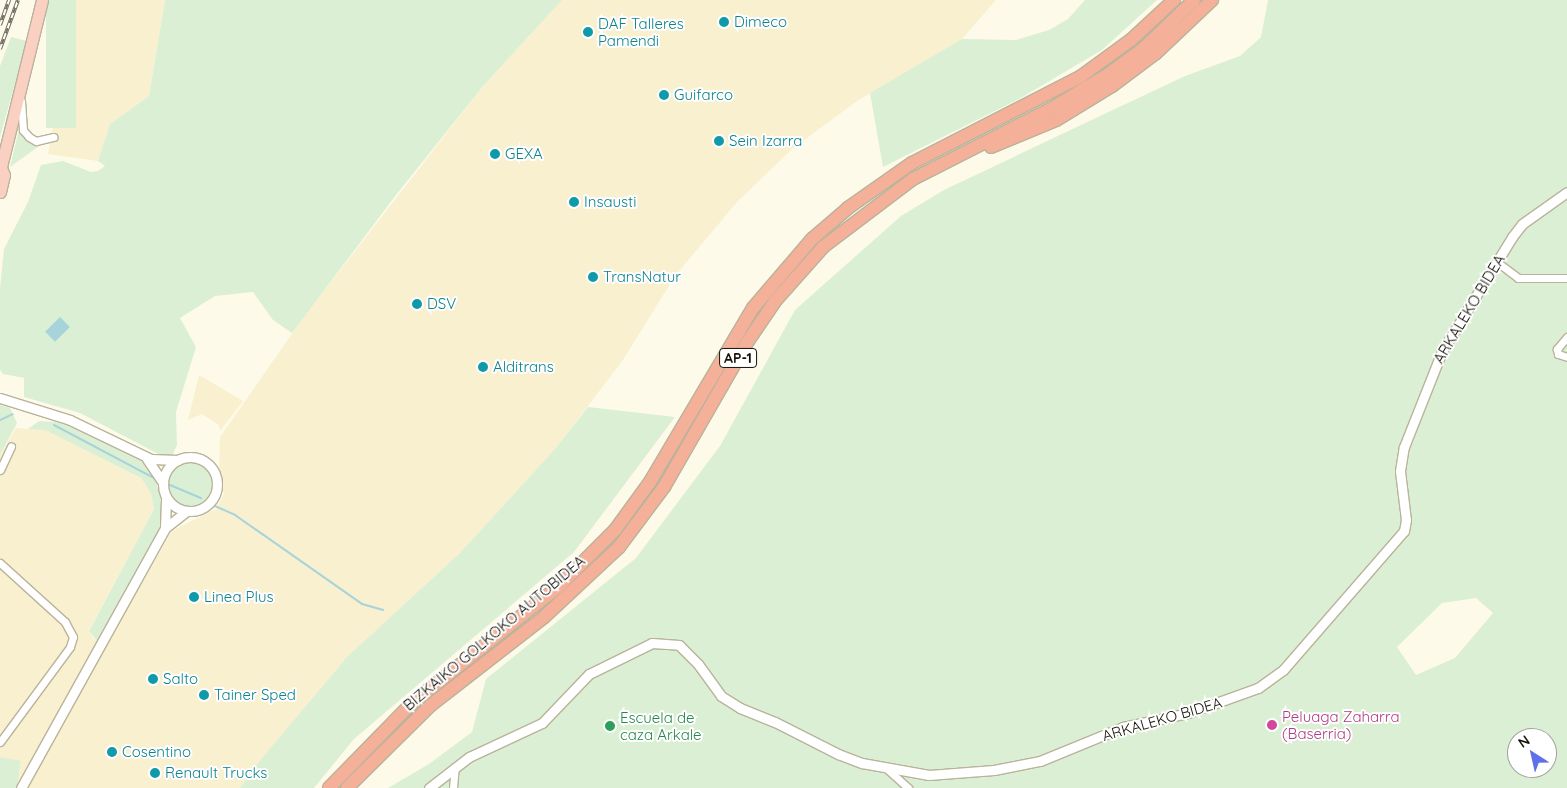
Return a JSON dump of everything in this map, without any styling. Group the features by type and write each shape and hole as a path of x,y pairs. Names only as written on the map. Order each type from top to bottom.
{"highway":[{"name":"BIZKAIKO GOLKOKO AUTOBIDEA","path":"329,788 412,703 558,587 615,530 650,482 753,308 812,239 848,208 912,163 1080,76 1131,40 1174,0"},
{"name":"BIZKAIKO GOLKOKO AUTOBIDEA","path":"347,788 431,705 544,617 602,564 664,487 748,341 776,300 823,247 913,179 1095,83 1144,48 1194,0"},
{"path":"913,179 936,174 1056,120 1112,86 1156,54 1212,0"}],"main road":[{"path":"0,192 4,175 0,169 42,0"},
{"path":"0,155 7,145"}],"street":[{"path":"22,85 23,130 36,141 54,138"},
{"name":"ARKALEKO BIDEA","path":"429,788 455,767 476,754 542,723 589,674 636,648 668,642 689,653 730,703 838,754 886,768 928,776 951,775 1022,765 1123,726 1167,718 1216,704 1272,679 1404,531 1406,520 1400,471 1404,447 1442,351 1522,224 1567,192"},
{"path":"1497,262 1518,278 1567,278"},
{"path":"1567,337 1558,349 1558,354 1567,357"},
{"path":"0,398 70,420 145,457 162,461 188,457 201,459 213,469 217,479 217,489 210,503 201,509 187,511 165,528 21,788"},
{"path":"145,457 156,468 163,482 166,497 165,528"},
{"path":"163,482 166,472 178,460"},
{"path":"166,497 171,504 187,511"},
{"path":"0,563 65,622 73,637 70,648 0,742"},
{"path":"453,788 455,767"},
{"path":"886,768 908,788"}],"shaded area":[{"path":"76,0 165,0 149,96 110,124 98,161 48,154"},
{"path":"562,0 996,0 962,39 857,101 792,149 737,202 675,276 623,360 555,449 460,553 348,656 261,759 240,788 17,788 21,762 0,757 0,455 16,428 45,430 141,478 151,493 154,509 89,630 93,638 106,646 172,531 216,509 224,494 219,472 220,437 303,318 484,85"},
{"path":"199,375 243,401 220,431 219,425 202,414 188,420"}],"green space":[{"path":"46,0 76,0 76,128 46,128"},
{"path":"165,0 562,0 484,85 396,195 292,333 273,320 253,292 215,296 180,318 196,347 176,412 177,445 173,454 164,457 80,413 24,397 24,378 3,374 0,370 0,288 4,249 28,202 41,165 63,161 91,172 98,171 105,166 98,161 110,124 149,96"},
{"path":"1085,0 1157,0 1102,50 1019,99 883,167 870,93 962,39 1016,40 1049,30 1068,19"},
{"path":"1268,0 1567,0 1567,788 388,788 429,764 472,732 486,679 636,558 720,446 795,310 901,216 944,190 1081,125 1185,76 1240,56 1261,37","holes":["1476,598 1493,613 1455,658 1416,675 1397,647 1442,603"]},
{"path":"11,37 27,41 0,137 0,66"},
{"path":"19,129 27,140 42,144 10,167"},
{"path":"0,405 10,408 17,423 0,455"},
{"path":"588,407 675,417 574,552 354,739 314,788 240,788 261,759 348,656 460,553 555,449"},
{"path":"39,421 56,422 77,428 142,459 152,468 163,505 163,518 158,532 97,641 89,631 154,509 151,493 141,478 45,430 28,429"},
{"path":"186,462 194,462 206,468 212,484 206,500 194,506 186,506 174,500 168,488 168,480 174,468"},
{"path":"0,757 21,761 17,788 0,788"}],"water":[{"path":"60,317 70,327 55,342 45,332"}],"waterway":[{"path":"0,420 13,414"},
{"path":"54,425 156,479"},
{"path":"170,485 201,498"},
{"path":"215,506 235,515 362,604 383,610"}],"railway":[{"path":"0,25 9,0"},
{"path":"0,49 18,0"}],"place":[{"name":"Dimeco","path":"724,22"},
{"name":"DAF Talleres Pamendi","path":"588,32"},
{"name":"Guifarco","path":"664,95"},
{"name":"Sein Izarra","path":"719,141"},
{"name":"GEXA","path":"495,154"},
{"name":"Insausti","path":"574,202"},
{"name":"TransNatur","path":"593,277"},
{"name":"DSV","path":"417,304"},
{"name":"Alditrans","path":"483,367"},
{"name":"Linea Plus","path":"194,597"},
{"name":"Salto","path":"153,679"},
{"name":"Tainer Sped","path":"204,695"},
{"name":"Peluaga Zaharra (Baserria)","path":"1272,725"},
{"name":"Escuela de caza Arkale","path":"610,726"},
{"name":"Cosentino","path":"112,752"},
{"name":"Renault Trucks","path":"155,773"}]}
